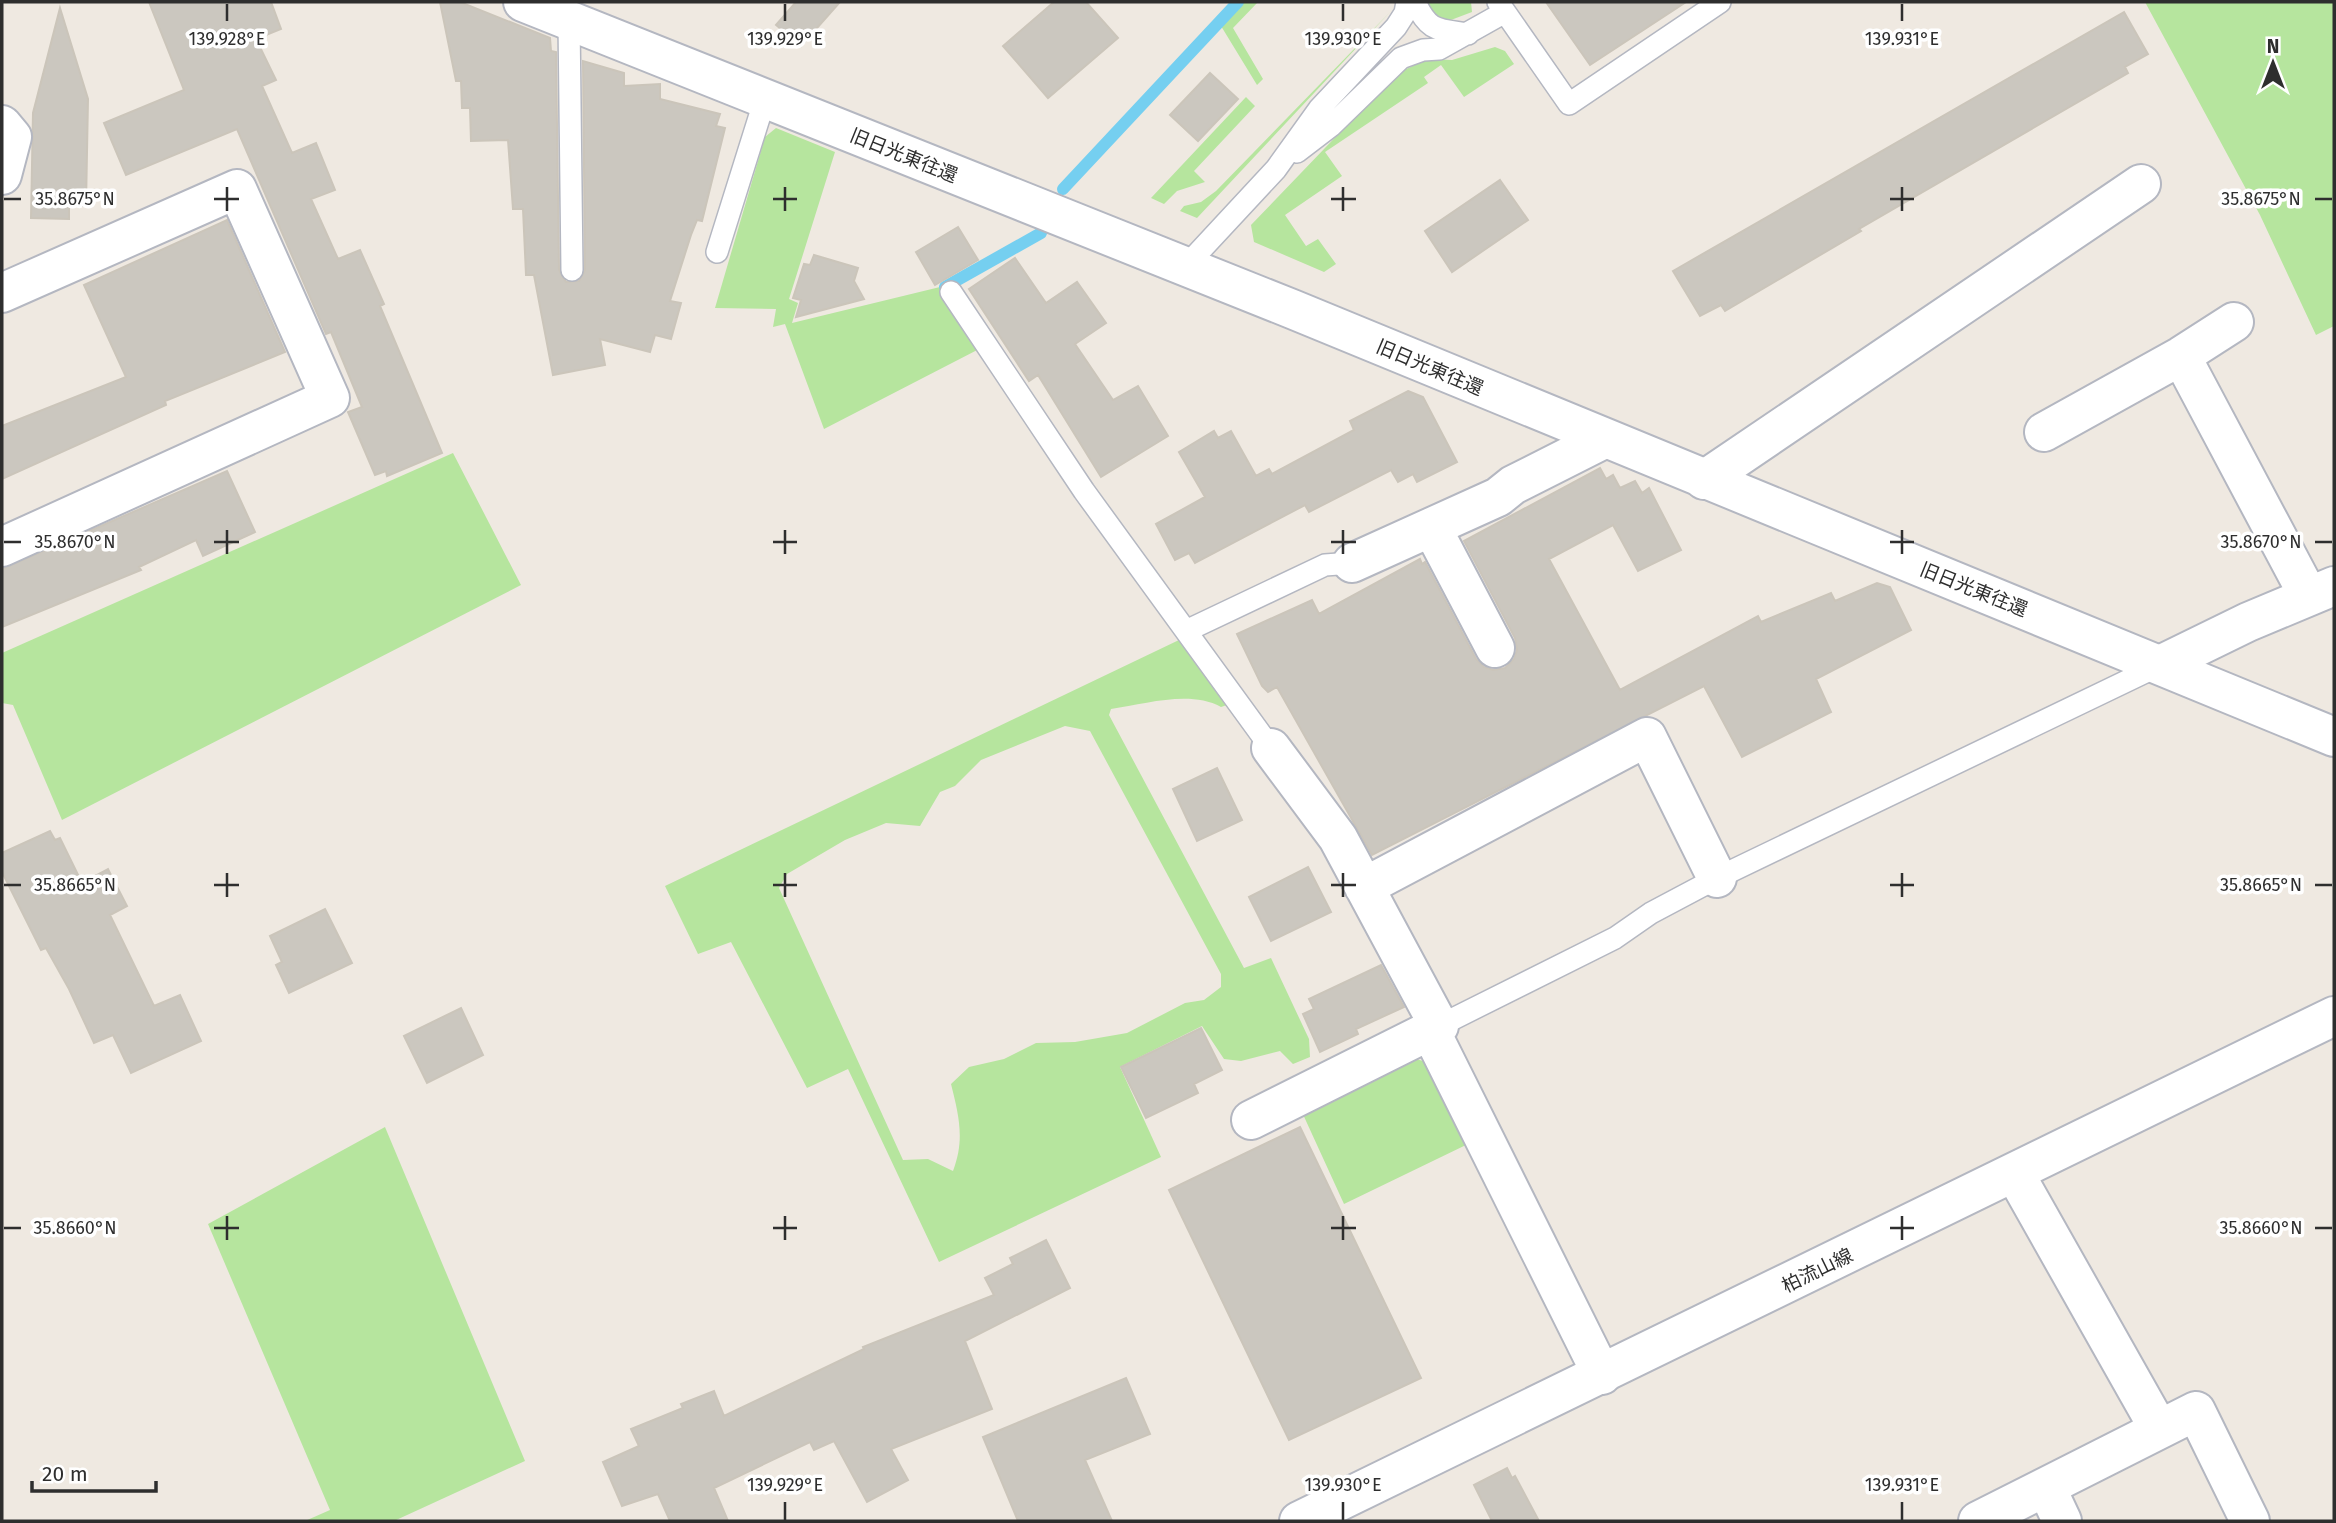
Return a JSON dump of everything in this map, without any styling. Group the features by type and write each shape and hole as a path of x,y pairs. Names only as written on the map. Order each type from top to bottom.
{"street":[{"name":"旧日光東往還","path":"523,2 2162,664 2334,737"},
{"path":"2,125 12,136 2,175"},
{"path":"1704,480 2141,184"},
{"path":"2,293 237,189 330,398 2,547"},
{"path":"2044,432 2180,356 2234,322"},
{"path":"2162,664 2321,591 2180,356"},
{"path":"1352,563 1498,497 1513,485 1604,439"},
{"path":"1432,528 1495,648"},
{"path":"1364,887 1647,737 1717,878"},
{"path":"1271,748 1338,838 1364,887 1602,1375"},
{"name":"柏流山線","path":"1299,1521 2015,1174 2334,1016"},
{"path":"1251,1120 1435,1029"},
{"path":"2015,1174 2159,1429"},
{"path":"1978,1521 2054,1505 2159,1429 2196,1410 2250,1521"}],"lane":[{"path":"1184,268 1276,169 1319,109 1396,27 1405,13 1407,2"},
{"path":"1415,2 1421,17 1434,29 1468,34"},
{"path":"1276,169 1331,125 1401,58 1423,50 1440,49 1468,34 1501,7 1569,104 1720,2"},
{"path":"569,20 572,270"},
{"path":"718,253 765,99"},
{"path":"951,292 1084,491 1271,748"},
{"path":"1186,631 1325,565 1352,563"},
{"path":"1435,1029 1615,938 1651,913 1717,878 2162,664"}],"green space":[{"path":"1244,2 1258,2 1233,28 1263,79 1257,85 1221,26"},
{"path":"1427,2 1471,2 1472,12 1443,23 1428,8"},
{"path":"2145,2 2334,2 2334,326 2316,335 2260,215"},
{"path":"1391,11 1197,218 1180,211 1184,206 1201,202 1216,191"},
{"path":"1495,47 1505,51 1514,64 1464,97 1441,65 1424,77 1428,83 1325,152 1342,176 1285,215 1306,246 1318,239 1336,264 1324,272 1254,242 1251,225 1396,74 1427,59 1452,60"},
{"path":"1246,97 1255,106 1194,171 1205,182 1177,191 1164,204 1151,198"},
{"path":"776,128 835,152 789,299 798,303 792,323 940,287 983,347 824,429 785,324 773,327 776,309 715,308 765,137"},
{"path":"453,453 521,585 62,820 13,705 2,703 2,653"},
{"path":"1179,640 1188,643 1230,704 1221,707 1196,699 1168,700 1111,709 1109,715 1244,968 1271,958 1309,1039 1310,1057 1293,1064 1280,1051 1241,1061 1224,1059 1202,1026 1120,1067 1161,1157 939,1262 848,1069 807,1088 731,942 698,954 665,886","holes":["1065,726 1090,731 1221,974 1221,987 1204,1000 1185,1003 1127,1033 1075,1042 1036,1043 1004,1059 969,1067 951,1084 960,1138 953,1171 928,1159 903,1160 779,888 787,874 845,840 886,823 920,826 940,792 955,786 981,760"]},
{"path":"1409,1057 1430,1063 1468,1144 1344,1204 1301,1110"},
{"path":"385,1127 525,1461 394,1521 305,1521 330,1510 208,1224"}],"building":[{"path":"149,2 271,2 281,29 256,39 276,80 262,86 292,153 316,143 335,190 311,199 338,259 360,250 384,304 380,306 442,453 387,476 386,471 375,475 348,412 362,407 331,332 326,334 237,129 126,175 104,123 184,90"},
{"path":"440,2 460,2 550,38 551,51 556,52 559,270 566,282 579,281 585,270 583,61 624,73 624,86 660,84 660,99 720,114 716,126 725,128 702,221 697,220 691,235 670,301 681,303 671,339 655,335 650,352 600,339 605,365 553,375 534,275 526,275 523,209 513,209 508,140 471,141 470,108 462,108 461,81 456,81"},
{"path":"796,2 840,2 801,46 776,25"},
{"path":"1054,2 1086,2 1118,38 1048,98 1003,46"},
{"path":"1546,2 1686,2 1590,65"},
{"path":"60,8 88,99 86,206 69,205 69,219 31,218 33,113"},
{"path":"2124,12 2148,54 2125,67 2128,73 1859,229 1861,231 1725,311 1721,305 1700,316 1673,271"},
{"path":"1210,73 1238,99 1198,141 1170,115"},
{"path":"1500,180 1528,220 1452,272 1425,231"},
{"path":"227,220 285,352 165,401 166,405 2,479 2,426 126,377 84,285"},
{"path":"958,227 978,260 935,285 916,252"},
{"path":"814,255 858,268 854,281 864,299 796,317 801,300 793,298 804,264 810,265"},
{"path":"1015,258 1046,303 1077,282 1106,323 1075,344 1113,400 1138,386 1168,436 1101,477 1038,375 1029,381 969,289"},
{"path":"1408,391 1423,397 1457,462 1417,482 1413,474 1398,482 1391,470 1309,512 1305,505 1195,563 1189,553 1175,560 1156,524 1205,497 1179,452 1214,431 1218,438 1231,431 1256,476 1269,469 1272,474 1354,430 1350,421"},
{"path":"1600,468 1606,479 1613,475 1620,488 1635,481 1642,493 1649,488 1681,550 1638,571 1613,525 1549,559 1620,690 1758,616 1761,622 1831,593 1835,601 1877,583 1890,587 1911,630 1816,679 1831,712 1742,757 1704,686 1372,855 1277,687 1268,692 1262,686 1237,634 1312,600 1319,614 1420,559 1422,564 1425,562 1476,659 1484,667 1493,670 1505,668 1514,659 1517,650 1515,638 1464,541"},
{"path":"227,471 255,532 203,556 196,540 139,567 141,570 2,627 2,569"},
{"path":"1217,768 1242,820 1197,841 1173,789"},
{"path":"50,831 55,840 60,838 82,883 108,869 127,906 110,915 154,1006 180,995 201,1041 131,1073 113,1035 94,1043 69,989 46,948 41,950 2,872 2,853"},
{"path":"1308,867 1331,912 1271,941 1249,897"},
{"path":"325,909 352,963 289,993 276,965 282,962 270,936"},
{"path":"1381,965 1404,1007 1356,1029 1358,1034 1320,1052 1303,1014 1314,1009 1309,999"},
{"path":"461,1008 483,1055 427,1083 404,1036"},
{"path":"1201,1028 1222,1070 1194,1084 1198,1093 1146,1118 1121,1067"},
{"path":"1300,1127 1421,1378 1289,1440 1169,1190"},
{"path":"1046,1240 1070,1288 965,1341 992,1409 891,1449 908,1480 867,1502 834,1441 814,1450 810,1442 714,1488 728,1521 670,1521 658,1494 622,1506 603,1462 639,1446 631,1429 683,1408 681,1404 714,1391 724,1416 864,1349 863,1347 994,1295 985,1278 1013,1264 1010,1258"},
{"path":"1126,1378 1150,1434 1085,1460 1112,1521 1018,1521 983,1437"},
{"path":"1507,1468 1512,1478 1515,1476 1539,1521 1492,1521 1474,1485"}],"waterway":[{"path":"1063,189 1238,2"},
{"path":"945,287 1041,233"}]}
